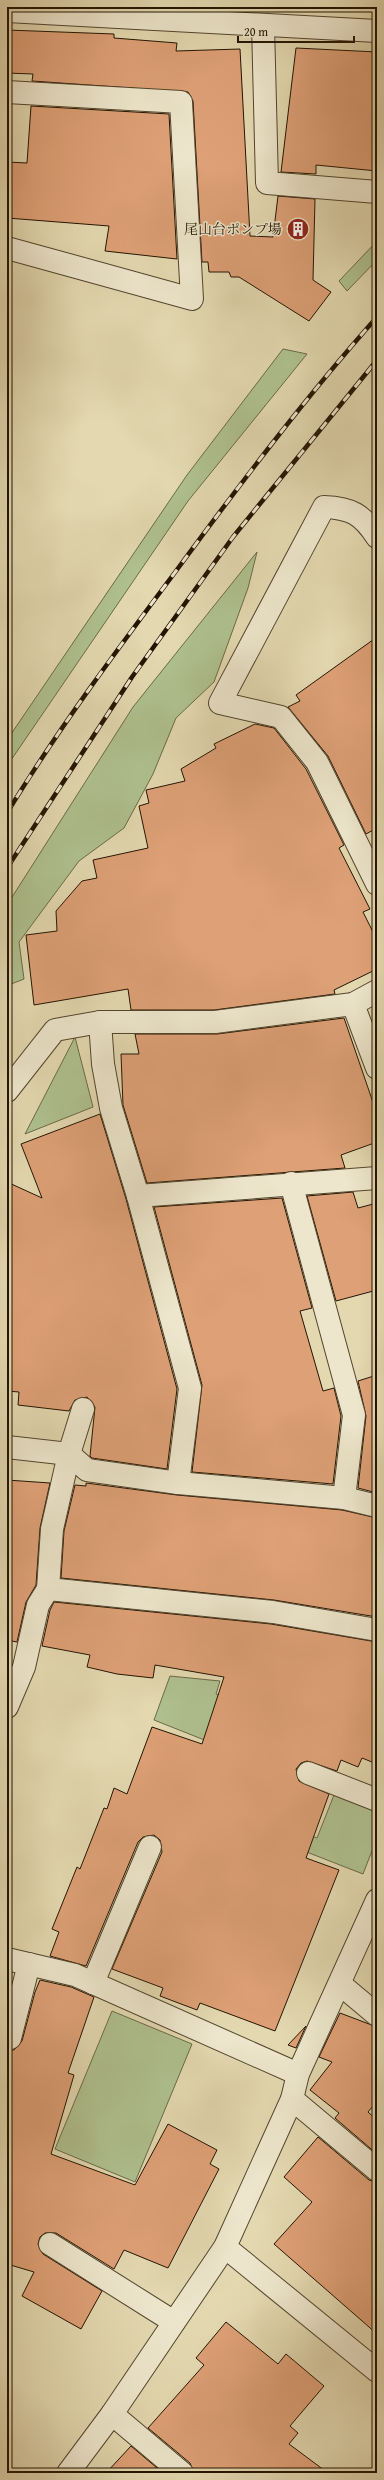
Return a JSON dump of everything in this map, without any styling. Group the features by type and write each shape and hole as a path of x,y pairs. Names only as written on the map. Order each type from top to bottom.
{"street":[{"path":"7,11 377,31"},
{"path":"263,25 267,183 377,192"},
{"path":"7,92 181,102 192,299 7,248"},
{"path":"375,874 317,762 281,717 220,703 324,507 345,508 366,521 377,537"},
{"path":"7,1092 55,1030 100,1022 215,1022 353,1004 377,991"},
{"path":"353,1004 377,1068"},
{"path":"100,1022 103,1064 111,1108 138,1196 190,1388 178,1482"},
{"path":"138,1196 291,1183 377,1178"},
{"path":"291,1183 354,1415 344,1498"},
{"path":"7,1707 24,1667 38,1605 48,1588 52,1529 69,1454 83,1408"},
{"path":"7,1447 69,1454 87,1470 178,1482 344,1498 377,1506"},
{"path":"48,1588 273,1612 377,1630"},
{"path":"308,1773 377,1800"},
{"path":"94,1983 150,1847"},
{"path":"68,2473 112,2414 225,2247 292,2099 298,2074 377,1900"},
{"path":"7,1959 75,1975 298,2074"},
{"path":"10,2038 29,1964"},
{"path":"340,1984 377,2015"},
{"path":"292,2099 377,2170"},
{"path":"50,2244 174,2322"},
{"path":"225,2247 377,2371"},
{"path":"112,2414 182,2473"}],"green space":[{"path":"377,241 377,260 347,291 339,281"},
{"path":"283,349 307,354 188,501 7,766 7,740 187,475"},
{"path":"257,552 248,588 214,682 176,718 153,774 124,828 79,861 19,942 24,979 11,984 7,978 7,905 133,707"},
{"path":"75,1037 93,1107 25,1134"},
{"path":"170,1676 220,1681 216,1694 234,1700 217,1745 154,1720"},
{"path":"334,1795 377,1812 377,1838 363,1874 281,1842 287,1826 317,1838"},
{"path":"112,2011 192,2044 135,2182 55,2149"}],"building":[{"path":"7,30 114,34 114,38 177,43 176,51 240,49 250,236 273,237 278,196 315,199 313,280 331,292 309,321 239,277 231,277 229,272 209,272 208,262 202,262 193,101 188,92 32,81 33,74 7,73"},
{"path":"296,48 377,52 377,171 316,165 316,174 281,172"},
{"path":"31,106 169,114 177,259 105,251 109,226 7,218 7,162 27,163"},
{"path":"377,637 377,828 366,834 328,756 288,707 300,701 296,695"},
{"path":"255,724 274,728 306,769 344,845 339,848 370,909 363,912 377,940 377,969 334,990 335,994 214,1010 131,1010 128,989 34,1005 26,935 57,931 56,911 82,881 97,878 93,860 148,848 139,806 149,803 146,790 185,781 181,769 216,748 214,744"},
{"path":"344,1018 377,1114 377,1142 341,1155 345,1168 147,1183 123,1105 121,1054 139,1054 135,1034 217,1034"},
{"path":"100,1114 126,1199 177,1389 167,1469 92,1458 90,1456 95,1407 87,1397 75,1400 69,1411 18,1405 19,1392 7,1391 7,1182 42,1198 21,1144"},
{"path":"353,1192 358,1208 377,1203 377,1290 336,1301 307,1196"},
{"path":"282,1198 312,1308 300,1311 323,1391 334,1388 341,1416 333,1484 192,1472 202,1385 154,1207"},
{"path":"377,1375 377,1493 358,1488 366,1416 358,1381"},
{"path":"7,1480 50,1483 40,1528 36,1585 26,1602 17,1642 7,1640"},
{"path":"86,1483 177,1495 342,1510 377,1518 377,1617 274,1600 61,1578 64,1531 75,1485 86,1486"},
{"path":"54,1602 271,1624 377,1642 377,1764 362,1758 358,1767 341,1760 337,1771 307,1761 301,1763 296,1769 299,1781 329,1794 306,1858 339,1870 275,2031 200,2003 197,2010 160,1996 163,1988 112,1969 162,1852 160,1840 154,1835 143,1837 138,1842 86,1966 50,1956 59,1932 52,1929 77,1867 80,1869 104,1808 107,1809 114,1788 127,1794 152,1727 202,1744 224,1677 155,1665 153,1678 117,1674 87,1667 90,1655 42,1646 50,1610"},
{"path":"40,1980 71,1987 94,1997 68,2073 74,2075 51,2154 135,2185 168,2124 217,2150 210,2164 219,2169 168,2268 124,2250 114,2269 56,2233 45,2233 40,2237 38,2244 43,2254 102,2291 81,2329 22,2296 34,2272 7,2264 7,2050 14,2050 22,2041 35,1992"},
{"path":"7,1983 11,1984 7,1999"},
{"path":"340,2013 377,2027 377,2101 368,2112 377,2120 377,2154 335,2118 339,2113 310,2090 332,2062 319,2057"},
{"path":"306,2026 296,2048 288,2045"},
{"path":"318,2137 369,2180 377,2182 377,2334 274,2244 312,2202 284,2177"},
{"path":"226,2322 278,2364 286,2354 324,2386 290,2426 298,2433 289,2444 328,2473 194,2473 190,2463 148,2428 204,2365 196,2358"},
{"path":"131,2446 163,2473 106,2473"}],"railway":[{"path":"7,813 88,690 200,538 299,410 377,317"},
{"path":"7,868 132,677 233,537 377,360"}],"place":[{"name":"尾山台ポンプ場","path":"298,229"}]}
